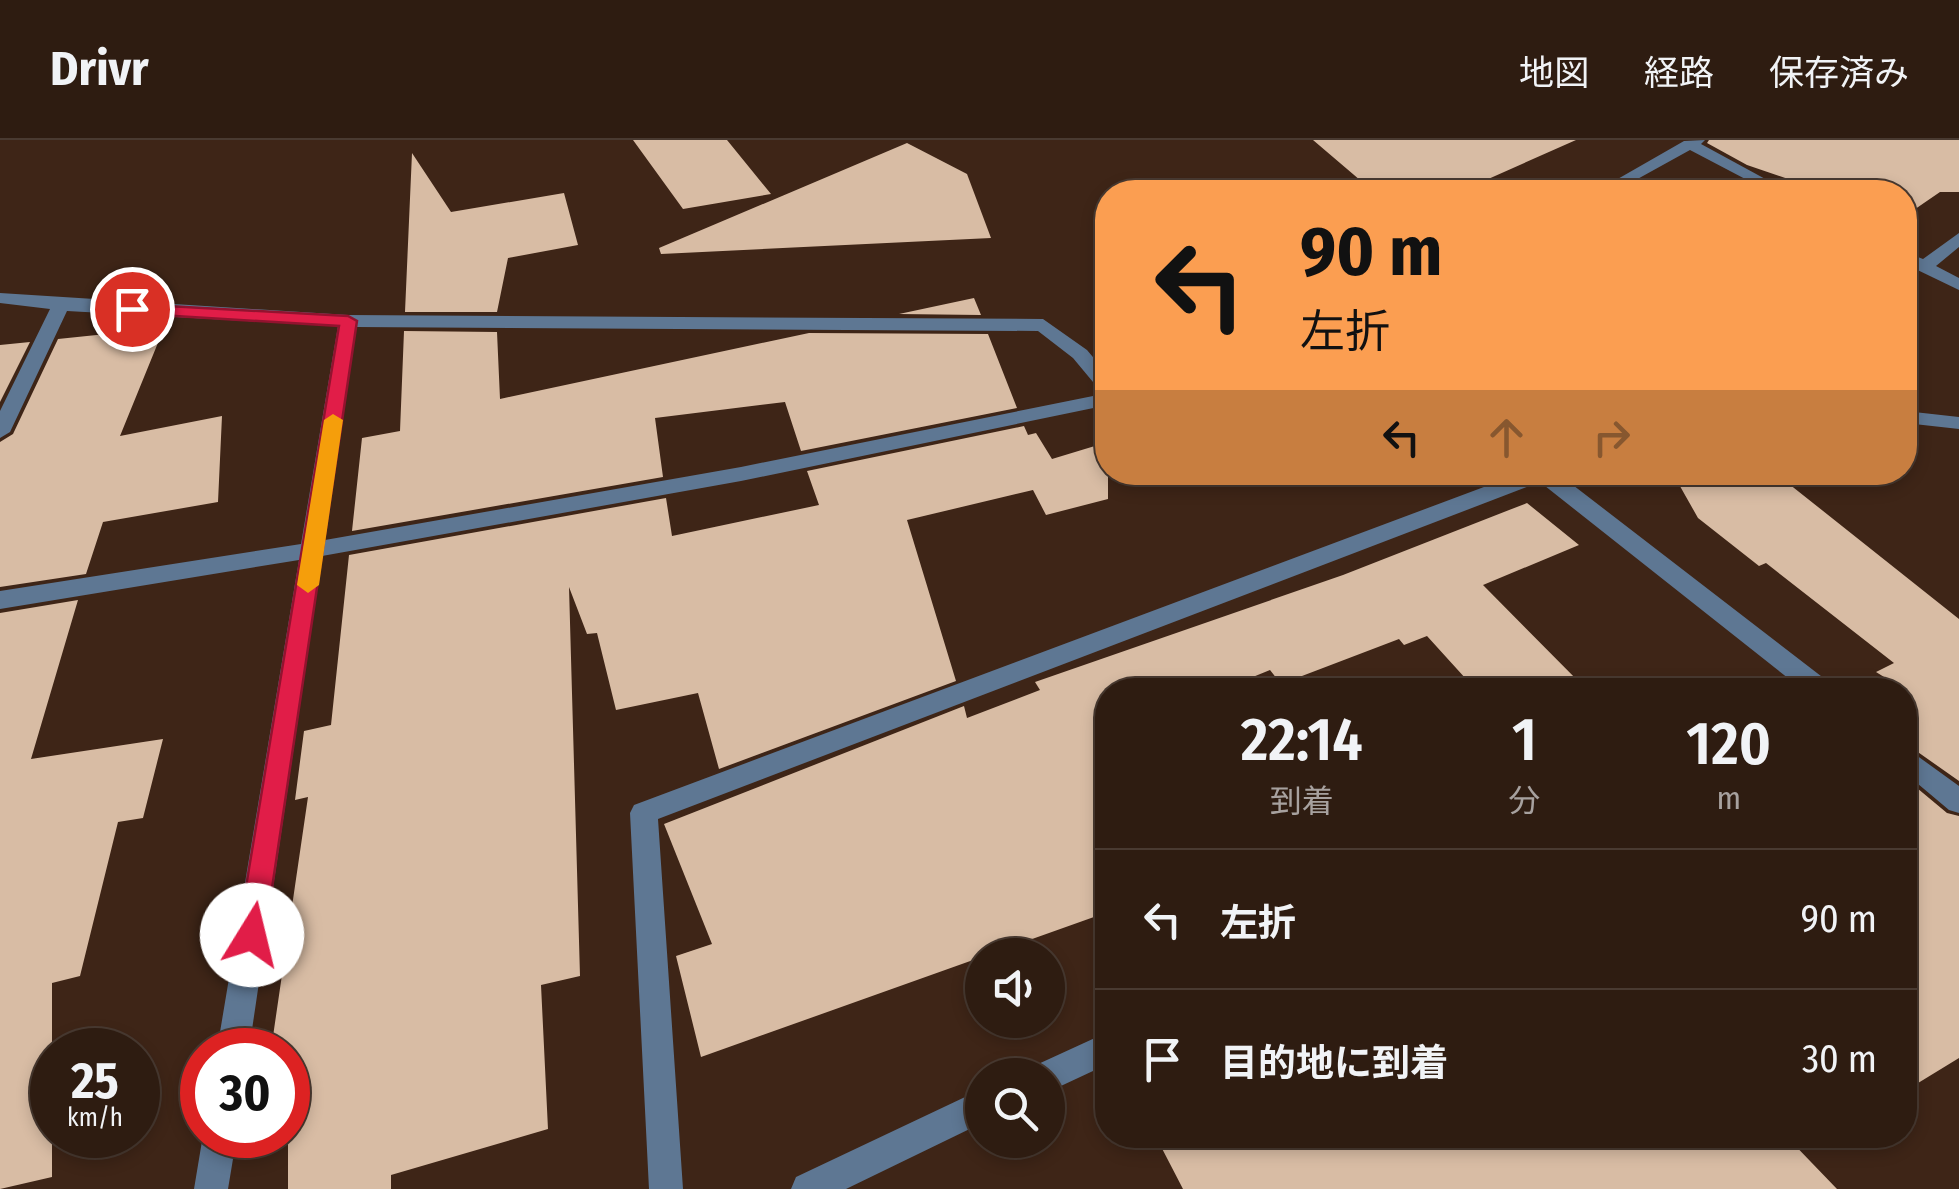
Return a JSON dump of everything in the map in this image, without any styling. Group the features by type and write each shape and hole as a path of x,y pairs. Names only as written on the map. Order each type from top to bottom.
{"street":[{"path":"1624,180 1692,142 1760,180"},
{"path":"1925,267 1959,238"},
{"path":"1917,263 1959,285"},
{"path":"0,298 60,305 348,321 1043,326 1080,354 1095,373"},
{"path":"0,432 60,305"},
{"path":"237,1028 348,321"},
{"path":"0,600 314,550 742,474 1095,402"},
{"path":"1917,418 1959,423"},
{"path":"666,1189 644,812 1510,485"},
{"path":"1561,485 1806,678"},
{"path":"1917,768 1959,802"},
{"path":"1065,1068 1095,1053"},
{"path":"808,1189 965,1114"},
{"path":"211,1189 216,1158"}],"building":[{"path":"633,140 727,140 771,194 683,209"},
{"path":"1313,140 1576,140 1486,180 1360,180"},
{"path":"1959,140 1959,192 1940,192 1917,208 1917,180 1791,180 1747,165 1707,143"},
{"path":"907,143 967,174 991,238 661,254 659,248"},
{"path":"412,153 451,212 564,193 578,245 508,258 497,312 405,312"},
{"path":"974,298 981,315 899,314"},
{"path":"164,328 120,436 222,416 218,502 103,522 86,574 0,587 0,442 13,434 58,339"},
{"path":"404,331 497,332 500,399 809,333 988,334 1017,408 801,451 785,402 655,418 663,477 352,531 362,438 400,431"},
{"path":"30,342 0,402 0,345"},
{"path":"1024,426 1028,435 1036,433 1052,459 1095,446 1095,485 1108,485 1108,499 1046,515 1033,490 907,520 956,681 719,769 698,693 616,710 597,633 587,634 569,587 580,976 541,985 548,1129 391,1175 391,1189 288,1189 288,1158 310,1158 310,1028 274,1028 308,797 295,800 304,731 331,725 349,555 666,498 672,536 819,505 807,471"},
{"path":"1679,485 1790,485 1959,619 1959,781 1917,751 1917,678 1886,678 1876,672 1894,663 1766,563 1759,566 1698,518"},
{"path":"1527,503 1579,545 1483,585 1575,678 1465,678 1427,636 1404,645 1399,639 1297,678 1276,678 1270,670 1250,678 1095,678 1095,917 1035,938 965,938 965,963 701,1057 676,956 712,944 664,824 964,706 967,718 1040,690 1035,682 1343,575"},
{"path":"78,600 31,759 163,739 143,818 118,822 80,976 52,983 52,1028 30,1028 30,1158 52,1158 52,1177 0,1189 0,613"},
{"path":"1917,788 1947,813 1959,816 1959,1058 1917,1084"},
{"path":"1162,1148 1798,1148 1837,1189 1183,1189"}],"slow traffic":[{"path":"308,585 333,420"}],"route":[{"path":"132,309 348,321 252,935"}]}
